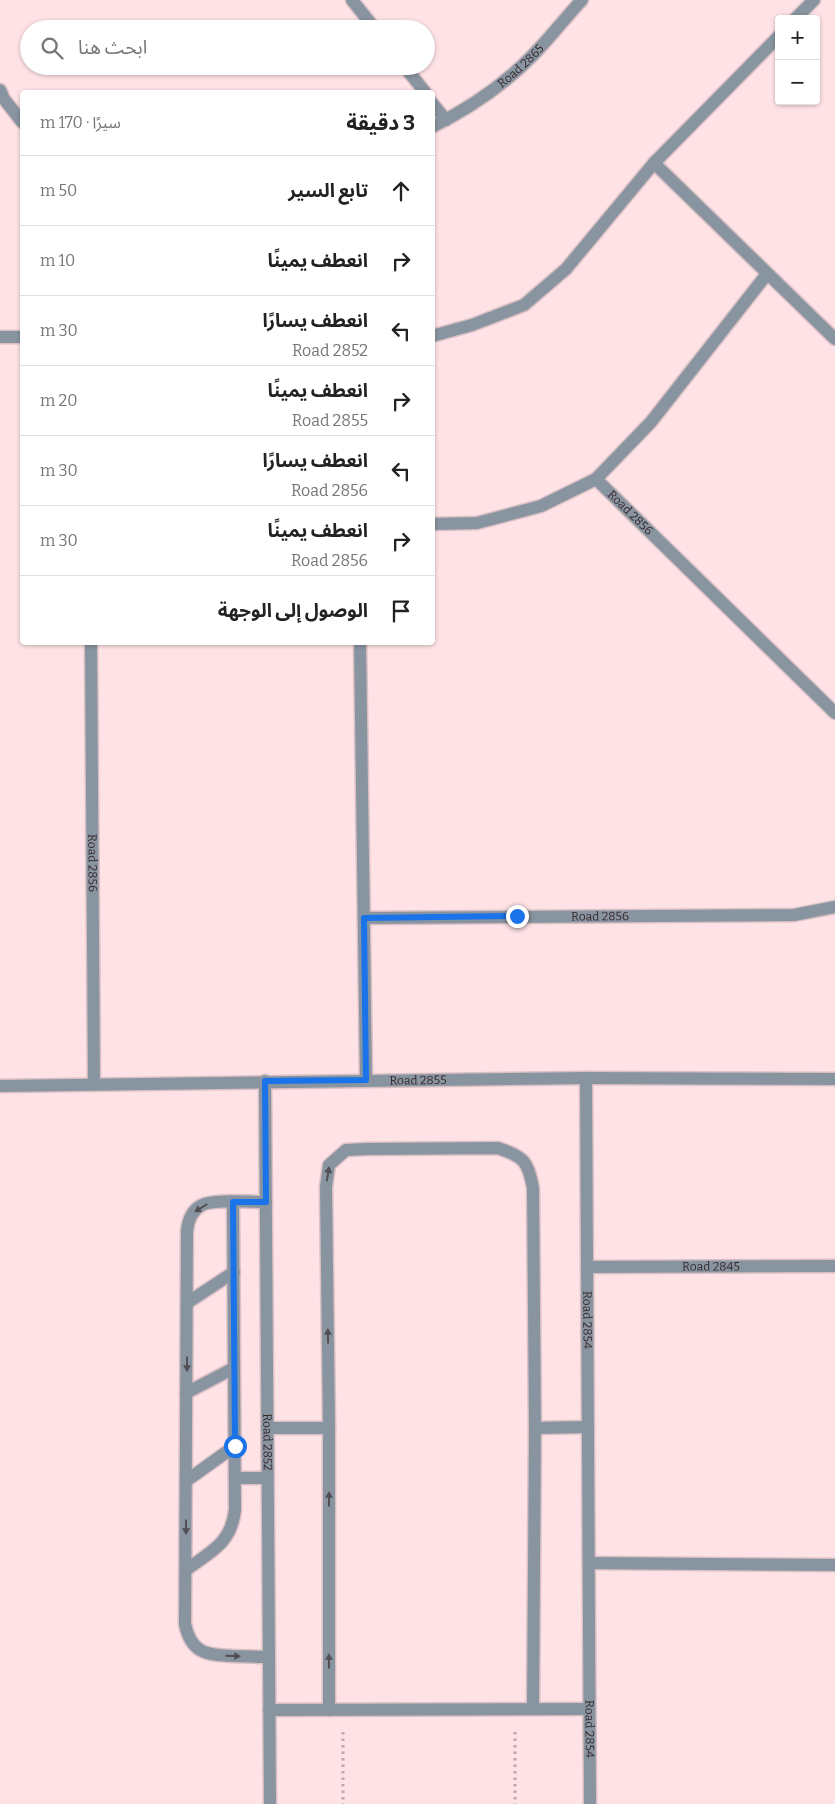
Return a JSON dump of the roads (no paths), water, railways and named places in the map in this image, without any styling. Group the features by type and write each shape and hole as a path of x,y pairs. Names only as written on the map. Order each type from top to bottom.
{"street":[{"path":"352,0 367,20"},
{"name":"Road 2865","path":"435,126 500,84 534,55 582,0"},
{"path":"800,15 814,0"},
{"path":"435,335 524,305 566,268 654,164 775,40"},
{"path":"411,75 422,90"},
{"path":"0,90 4,99 20,119"},
{"path":"435,107 446,120"},
{"path":"654,164 835,339"},
{"name":"Road 2856","path":"435,524 477,522 541,506 596,479 651,422 768,274"},
{"path":"0,337 20,337"},
{"name":"Road 2856","path":"596,479 835,713"},
{"name":"Road 2856","path":"91,645 94,1084"},
{"path":"360,645 366,1080"},
{"name":"Road 2856","path":"364,918 794,915 835,907"},
{"name":"Road 2855","path":"0,1086 586,1078 835,1079"},
{"name":"Road 2854","path":"586,1078 590,1804"},
{"name":"Road 2852","path":"265,1081 270,1804"},
{"path":"329,1710 329,1428 326,1187 330,1165 346,1150 489,1148 498,1148 517,1155 530,1169 533,1188 535,1428 534,1709"},
{"path":"266,1202 213,1202 202,1205 188,1221 186,1624 188,1637 196,1647 206,1654 268,1657"},
{"path":"186,1570 217,1547 227,1537 233,1524 235,1510 233,1202"},
{"name":"Road 2845","path":"587,1267 835,1266"},
{"path":"187,1303 234,1272"},
{"path":"186,1393 234,1368"},
{"path":"535,1428 588,1426"},
{"path":"267,1428 329,1428"},
{"path":"186,1481 235,1446"},
{"path":"235,1478 268,1478"},
{"path":"589,1563 835,1565"},
{"path":"269,1710 589,1709"}]}
